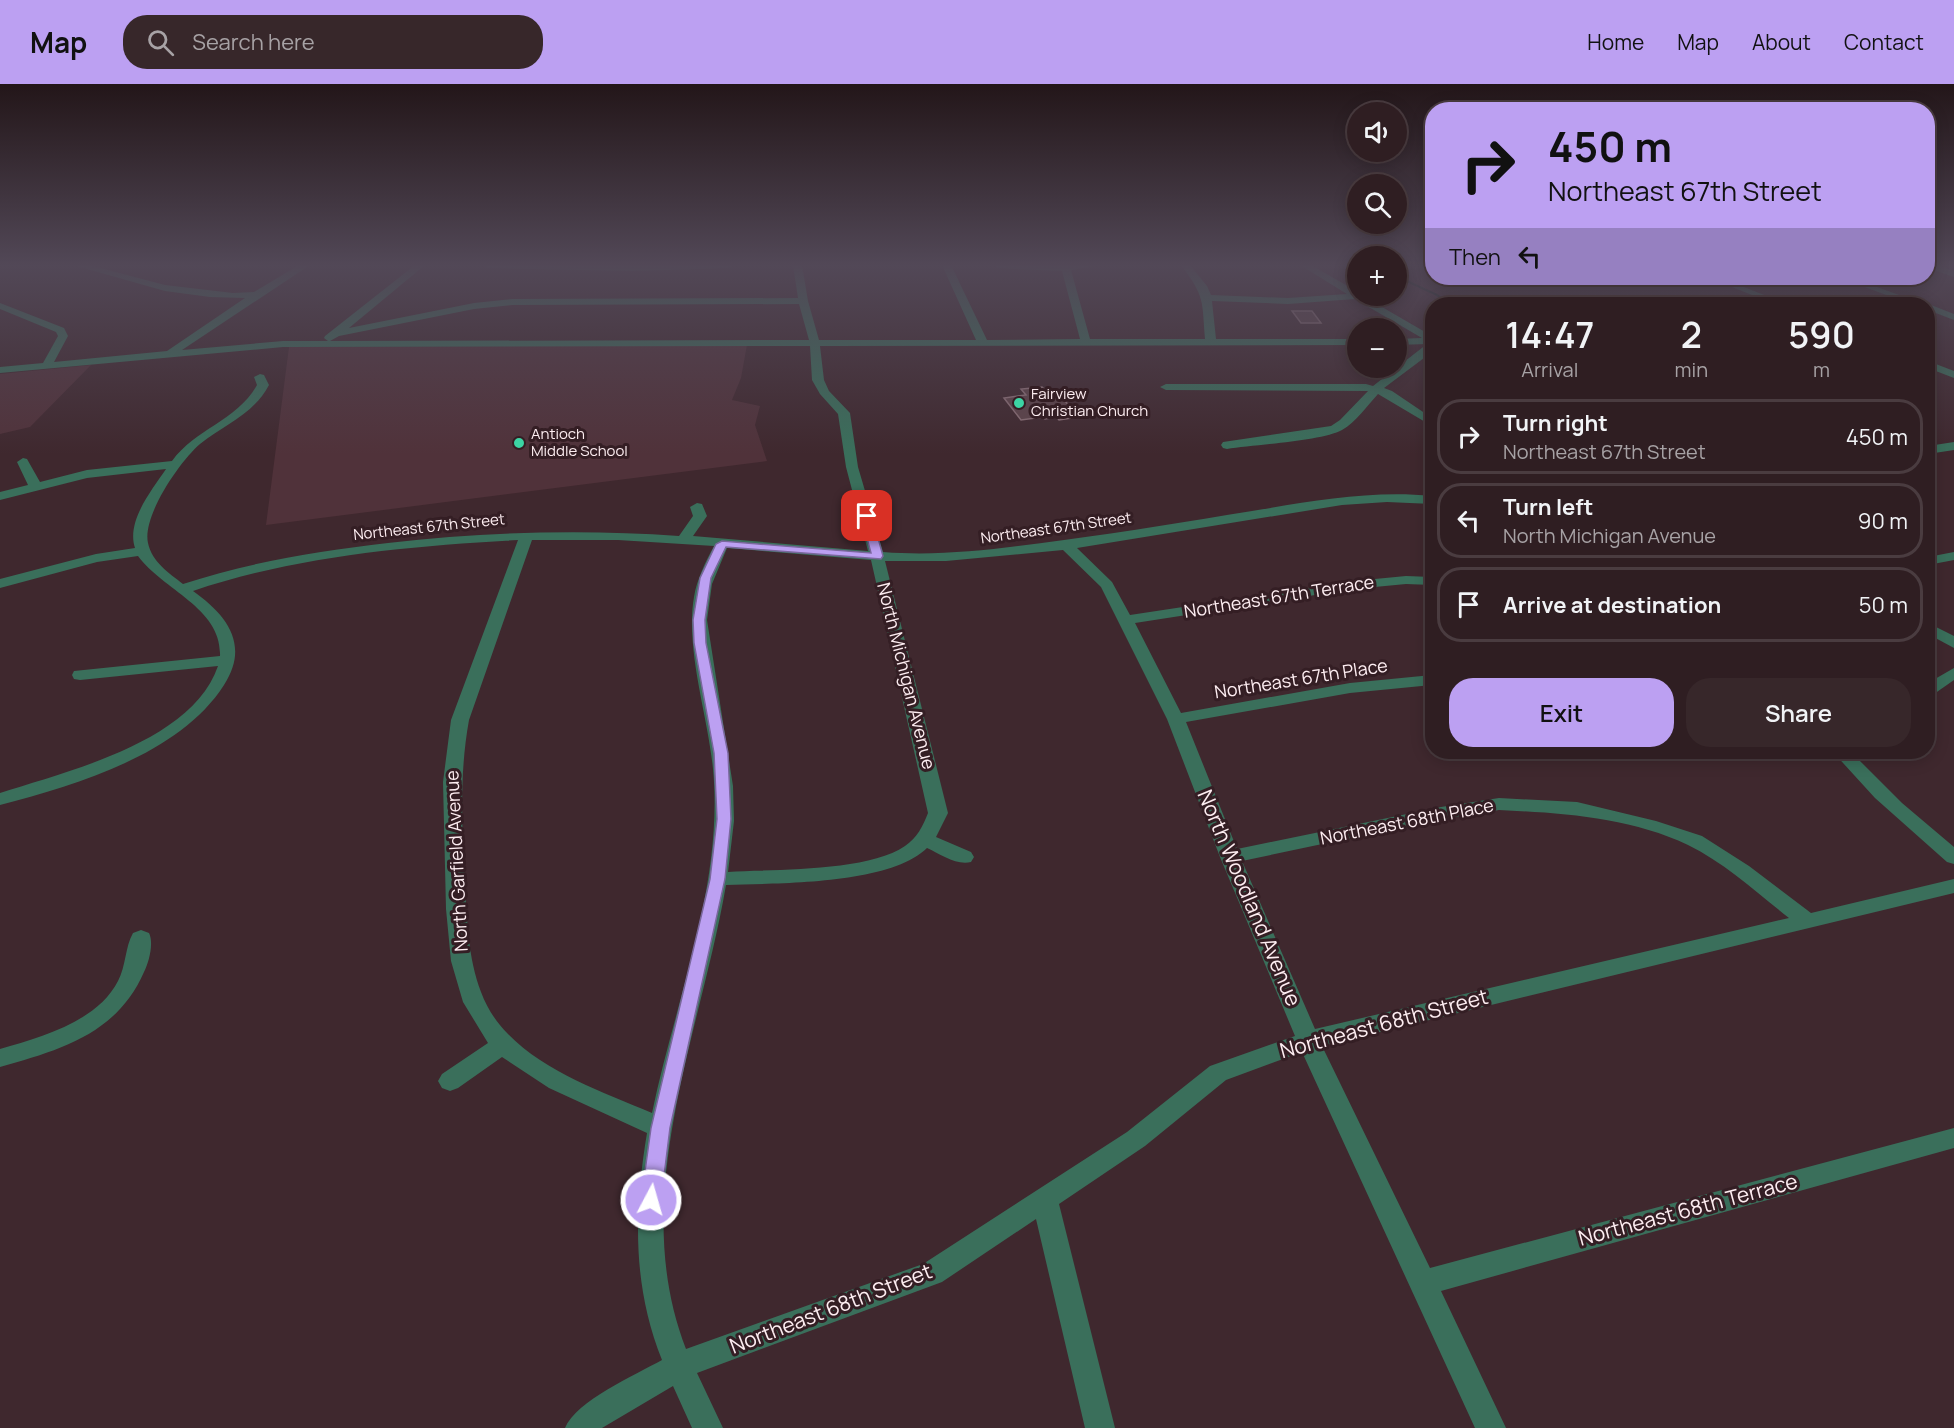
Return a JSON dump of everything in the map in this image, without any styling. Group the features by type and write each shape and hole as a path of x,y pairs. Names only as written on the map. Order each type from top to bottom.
{"street":[{"path":"47,365 62,342 63,336 60,330 54,328"},
{"path":"169,354 208,328"},
{"path":"322,343 344,328"},
{"path":"336,334 367,328"},
{"name":"North Michigan Avenue","path":"811,328 815,343 820,386 844,413 850,445 849,456 878,556 939,807 934,827 925,840"},
{"path":"975,328 983,343"},
{"path":"1082,328 1086,343"},
{"path":"1210,328 1211,343"},
{"path":"1409,328 1425,338"},
{"path":"0,370 283,344 322,343 1347,342"},
{"path":"1407,342 1425,342"},
{"path":"1227,445 1335,429 1344,423 1376,389 1425,352"},
{"path":"1935,367 1954,375"},
{"path":"0,799 105,764 164,734 199,708 222,677 228,660 227,639 216,618 203,604 150,565 142,551 141,527 175,464 194,444 247,408 263,385 260,377"},
{"path":"1166,387 1376,389 1388,393 1425,418"},
{"path":"1935,449 1954,446"},
{"path":"24,462 35,486"},
{"path":"0,496 111,470 175,464"},
{"name":"Northeast 67th Street","path":"183,590 229,574 272,563 446,540 527,535 611,536 878,556 967,557 1065,544 1330,502 1395,498 1425,500"},
{"path":"683,540 700,516 698,507"},
{"name":"North Garfield Avenue","path":"527,535 460,720 450,780 459,950 468,988 479,1013 503,1044 529,1064 558,1080 660,1128"},
{"path":"708,1428 678,1366 667,1338 656,1298 650,1258 650,1210 660,1128 718,879 724,819 724,786 721,753 700,643 699,620 706,578 722,544"},
{"name":"North Woodland Avenue","path":"1065,544 1107,585 1176,719 1230,857 1308,1040 1491,1428"},
{"path":"0,584 96,558 142,551"},
{"path":"1935,560 1954,556"},
{"name":"Northeast 67th Terrace","path":"1126,621 1354,585 1425,581"},
{"path":"1935,632 1954,643"},
{"path":"80,675 228,660"},
{"path":"1935,685 1954,673"},
{"name":"Northeast 67th Place","path":"1176,719 1350,688 1425,681"},
{"path":"1848,759 1864,779 1894,808 1954,857"},
{"name":"Northeast 68th Place","path":"1230,857 1490,805 1518,804 1577,808 1640,822 1695,842 1742,871 1807,921"},
{"path":"718,879 857,867 903,856 925,840 964,857"},
{"name":"Northeast 68th Street","path":"580,1428 592,1417 678,1366 932,1273 1136,1139 1218,1073 1308,1040 1954,886"},
{"path":"0,1058 72,1034 111,1008 123,994 133,975 140,957 141,938"},
{"path":"450,1081 503,1044"},
{"name":"Northeast 68th Terrace","path":"1423,1283 1954,1138"},
{"path":"1045,1200 1100,1428"}],"shaded area":[{"name":"Antioch Middle School","path":"747,345 741,378 732,400 760,406 755,425 767,461 266,525 289,347"},
{"path":"91,365 30,427 0,434 0,374"}],"building":[{"name":"Fairview Christian Church","path":"1042,387 1050,395 1059,394 1079,417 1059,420 1057,417 1045,419 1043,417 1021,420 1004,398 1026,395 1021,389"}],"place":[{"name":"Fairview Christian Church","path":"1019,403"},
{"name":"Antioch Middle School","path":"519,443"}],"route":[{"path":"651,1200 660,1128 718,879 724,819 721,753 700,643 701,598 706,578 722,544 878,556 867,516"}]}
